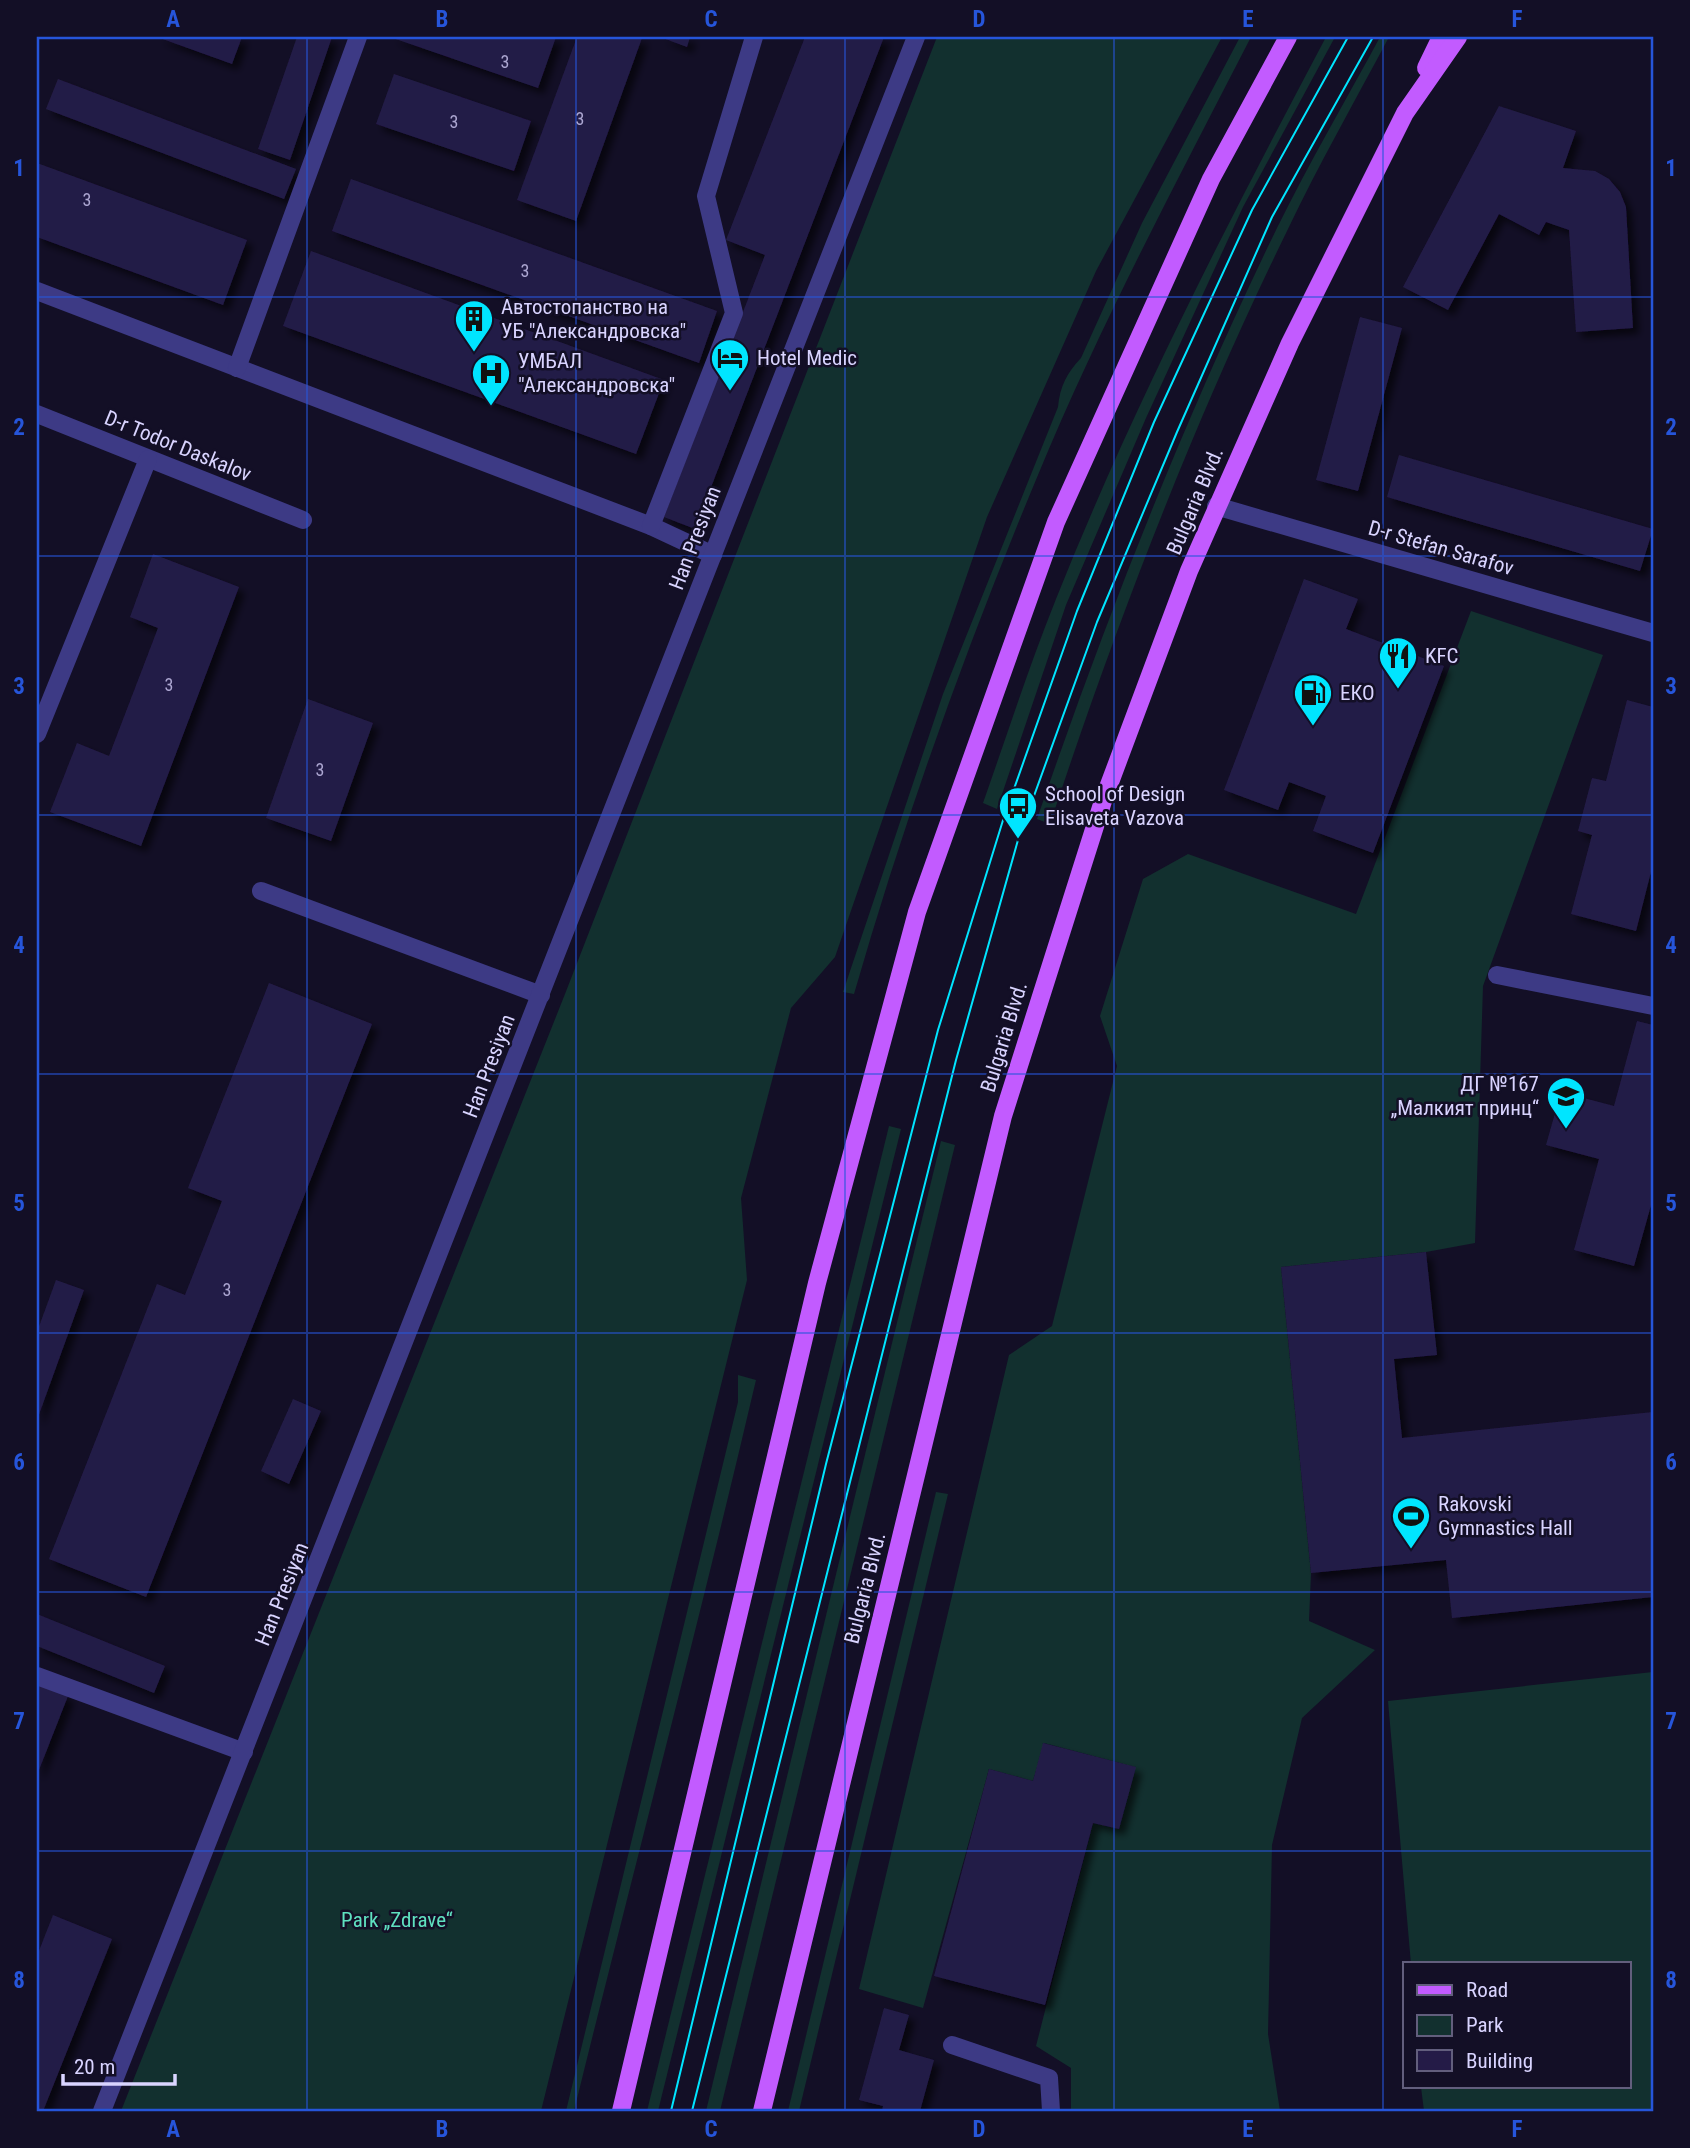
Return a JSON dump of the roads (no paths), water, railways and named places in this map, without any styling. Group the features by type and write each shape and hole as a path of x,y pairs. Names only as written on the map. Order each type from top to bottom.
{"main road":[{"path":"621,2111 813,1297 917,912 1056,522 1211,179 1288,37"},
{"path":"1405,113 1441,37"},
{"name":"Bulgaria Blvd.","path":"762,2111 1003,1116 1103,801 1216,506 1290,343 1405,113 1458,37"}],"street":[{"path":"237,368 358,37"},
{"path":"651,526 734,313 706,196 754,37"},
{"name":"Han Presiyan","path":"102,2111 916,37"},
{"path":"37,291 651,526 713,555"},
{"name":"D-r Todor Daskalov","path":"37,414 303,520"},
{"path":"37,734 148,459"},
{"name":"D-r Stefan Sarafov","path":"1216,506 1653,633"},
{"path":"261,891 541,995"},
{"path":"1497,975 1653,1006"},
{"path":"37,1676 244,1752"},
{"path":"952,2045 1049,2078 1051,2111"}],"tram line":[{"path":"671,2111 826,1464 938,1030 1004,817 1077,611 1154,422 1252,210 1348,37"},
{"path":"692,2111 956,1060 1018,840 1097,622 1272,217 1373,37"}],"place":[{"name":"Автостопанство на УБ \"Александровска\"","path":"474,353"},
{"name":"Hotel Medic","path":"730,392"},
{"name":"УМБАЛ \"Александровска\"","path":"491,407"},
{"name":"KFC","path":"1398,690"},
{"name":"ЕКО","path":"1313,727"},
{"name":"School of Design Elisaveta Vazova","path":"1018,840"},
{"name":"ДГ №167 „Малкият принц“","path":"1566,1130"},
{"name":"Rakovski Gymnastics Hall","path":"1411,1550"}],"park label":[{"name":"Park „Zdrave“","path":"397,1920"}]}
